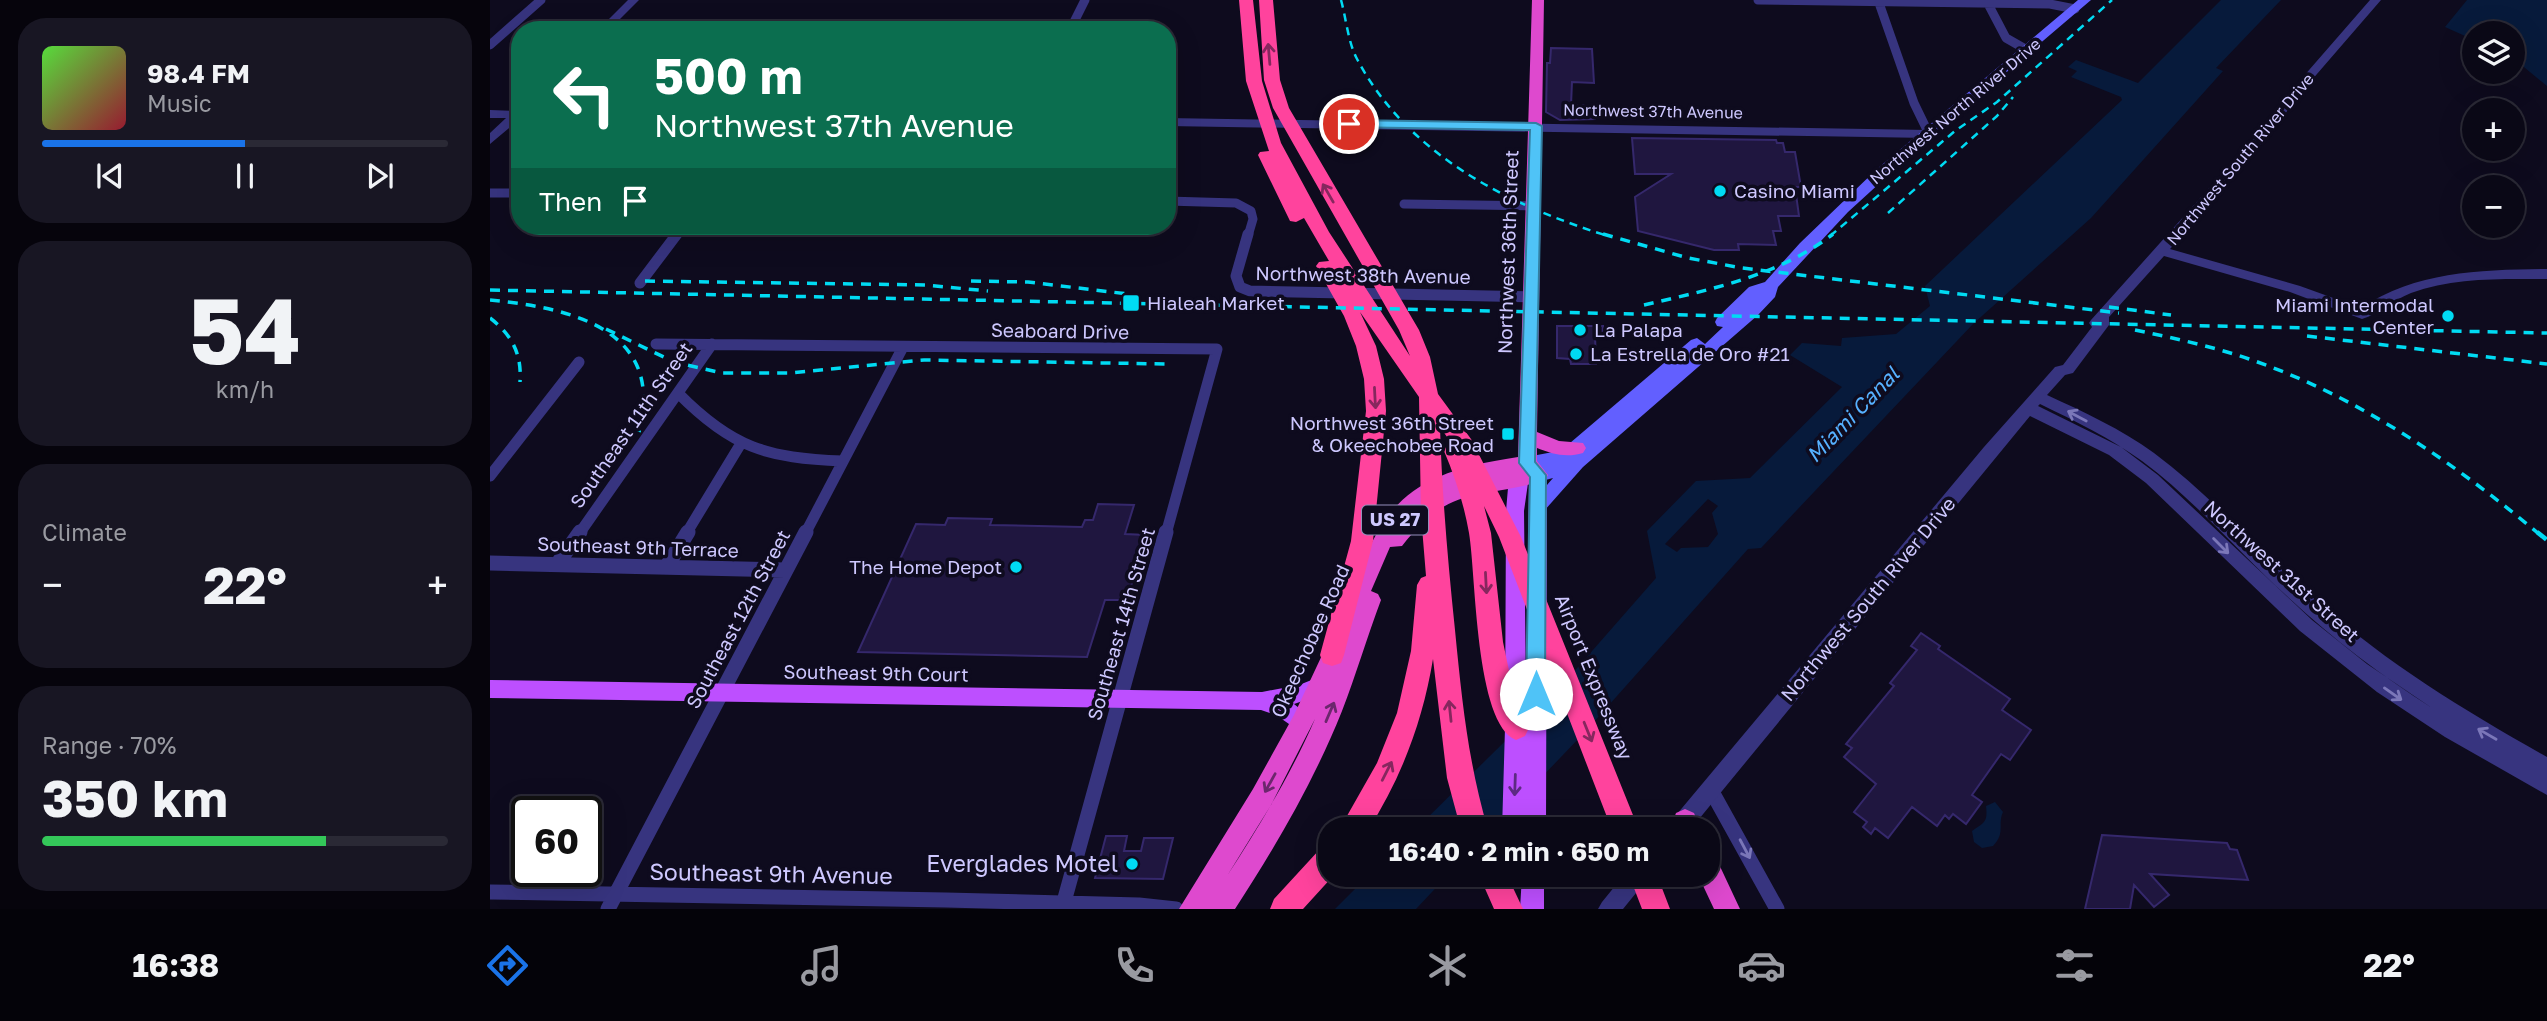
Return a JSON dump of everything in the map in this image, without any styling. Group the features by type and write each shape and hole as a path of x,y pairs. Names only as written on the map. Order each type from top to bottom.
{"highway":[{"path":"1234,0 1237,53 1255,107 1267,142 1312,232 1372,332 1443,419 1447,437 1458,447 1477,516 1483,550 1491,642 1505,713 1523,731"},
{"path":"1246,0 1255,107"},
{"path":"1266,0 1272,80 1281,108 1409,330 1423,365 1430,399 1434,592 1460,778 1471,817"},
{"name":"Northwest 36th Street","path":"1527,473 1538,0"},
{"path":"1332,655 1362,541 1374,442 1372,332"},
{"path":"1527,436 1577,455"},
{"name":"Airport Expressway","path":"1458,447 1510,537 1621,817"},
{"name":"Okeechobee Road","path":"1192,909 1249,820 1301,723 1343,636 1380,545 1405,506 1424,491 1459,475 1527,473"},
{"name":"Okeechobee Road","path":"1220,909 1272,827 1301,773 1329,714 1382,567 1400,533 1420,511 1437,500 1478,484 1527,473"},
{"path":"1359,817 1392,760 1410,714 1434,592"},
{"path":"1301,723 1304,739 1301,773"},
{"path":"1284,909 1318,872"},
{"path":"1498,887 1507,909"},
{"path":"1648,887 1657,909"},
{"path":"1717,887 1727,909"}],"main road":[{"name":"Northwest North River Drive","path":"1527,473 1577,455 1757,306 1770,293 1770,286 1823,227 2080,5"},
{"path":"1538,506 1577,455"},
{"name":"Northwest 36th Street","path":"1520,817 1523,731 1538,506 1527,473"},
{"name":"Northwest 36th Street","path":"1527,473 1513,637 1523,731 1537,805 1528,817"},
{"name":"Southeast 9th Court","path":"1261,701 1276,696 1301,694 1318,686"},
{"name":"Southeast 9th Court","path":"490,689 1261,701 1283,708 1301,723"},
{"path":"1507,909 1508,887"}],"street":[{"path":"517,21 541,0"},
{"path":"612,21 634,0"},
{"path":"1074,21 1085,0"},
{"path":"1758,0 2080,5"},
{"name":"Northwest South River Drive","path":"1691,817 2032,402 2060,371 2068,369 2104,322 2103,318 2376,0"},
{"path":"1879,1 1914,103 1928,134"},
{"path":"1987,2 2010,42 2027,50"},
{"path":"490,45 511,26"},
{"path":"490,114 511,113"},
{"path":"490,140 511,120"},
{"name":"Northwest 37th Avenue","path":"1176,122 1928,134"},
{"path":"490,193 511,193"},
{"name":"Northwest 38th Avenue","path":"1176,201 1230,202 1244,205 1251,211 1253,219 1236,276 1244,289 1532,296"},
{"path":"1404,204 1535,206"},
{"path":"640,283 677,235"},
{"path":"2163,251 2295,289 2362,314 2398,294 2436,281 2484,275 2547,274"},
{"name":"Seaboard Drive","path":"656,344 1217,349"},
{"name":"Southeast 11th Street","path":"558,563 712,344"},
{"name":"Southeast 12th Street","path":"612,902 903,347"},
{"name":"Southeast 14th Street","path":"1062,907 1217,349"},
{"path":"490,475 579,362"},
{"path":"678,393 711,426 740,445 808,461 843,461"},
{"name":"Northwest 31st Street","path":"2032,402 2128,459 2192,506 2366,653 2444,708 2547,767"},
{"path":"667,566 740,445"},
{"name":"Northwest 31st Street","path":"2192,506 2299,620 2361,671 2441,726 2547,786"},
{"name":"Southeast 9th Terrace","path":"490,563 785,570"},
{"path":"1711,790 1777,909"},
{"path":"1609,909 1628,887"},
{"name":"Southeast 9th Avenue","path":"490,892 612,902 946,900 1062,907 1139,905 1176,909"}],"water":[{"name":"Miami Canal","path":"2221,0 2281,0 2216,68 2223,71 2091,218 1973,324 1761,548 1748,549 1584,733 1504,817 1428,817 1564,683 1656,578 1647,531 1696,481 1750,478 1842,387 1790,355 1802,343 1841,346 1842,338 1896,334 1930,306 1925,286 2122,100 2121,97 2071,77 2077,71 2068,67 2076,60 2138,83","holes":["1708,499 1718,506 1712,513 1718,534 1708,547 1681,548 1677,552 1665,544"]},
{"path":"2467,0 2547,0 2547,86 2525,68 2525,21 2462,21 2462,35 2445,27"},
{"path":"1995,802 2003,812 1999,837 1993,846 1982,848 1974,842 1972,831 1984,822 1986,806"},
{"path":"1357,887 1437,887 1416,909 1335,909"}],"building":[{"path":"1551,48 1592,49 1594,83 1572,82 1571,105 1594,105 1595,119 1560,120 1546,112 1547,63 1550,63"},
{"name":"Casino Miami","path":"1632,138 1776,140 1777,143 1783,143 1785,152 1795,152 1801,187 1795,187 1799,216 1778,216 1781,231 1773,231 1776,245 1738,244 1739,250 1714,250 1638,231 1635,197 1671,174 1635,174"},
{"path":"1557,326 1603,326 1603,335 1595,335 1596,364 1571,364 1570,359 1557,358"},
{"name":"The Home Depot","path":"1098,504 1134,505 1125,534 1146,535 1127,600 1105,600 1087,657 858,652 916,524 945,525 948,518 992,519 990,525 1082,527 1085,520 1093,520"},
{"path":"1921,633 1940,646 1938,649 2010,699 2002,710 2031,730 2010,760 2001,754 1972,795 1982,802 1966,824 1953,814 1949,819 1945,815 1937,826 1912,807 1888,838 1875,828 1871,834 1863,827 1867,822 1854,812 1876,784 1844,757 1852,748 1846,744 1894,686 1890,683 1917,650 1911,646"},
{"path":"2102,835 2227,843 2230,849 2237,850 2248,880 2150,874 2169,895 2154,907 2134,885 2130,909 2085,909"},
{"name":"Everglades Motel","path":"1106,836 1127,836 1124,851 1141,851 1144,838 1173,838 1163,879 1095,878"}],"railway":[{"path":"1341,0 1356,57 1377,91 1402,122 1431,148 1463,171 1533,209 1608,236"},
{"path":"1830,236 1955,131 1997,102 2112,0"},
{"path":"1888,213 1997,116 2013,97"},
{"path":"1603,234 1688,258 1766,271"},
{"path":"1766,271 1790,261 1830,236"},
{"path":"1644,305 1718,287 1766,271"},
{"path":"1766,271 2119,313"},
{"path":"645,281 926,285 988,291"},
{"path":"971,281 1028,282 1128,294"},
{"path":"490,290 2547,333"},
{"path":"490,300 550,309 579,318 604,330 625,347 638,369 644,397 639,432"},
{"path":"2109,307 2171,315"},
{"path":"490,318 504,331 514,346 519,363 520,382"},
{"path":"606,329 674,362 722,373 789,373 924,360 1169,364"},
{"path":"2135,330 2235,354 2328,392 2365,411 2437,456 2539,534"},
{"path":"2307,336 2547,364"},
{"path":"2537,532 2547,540"}],"place":[{"name":"Casino Miami","path":"1720,191"},
{"name":"Hialeah Market","path":"1131,303"},
{"name":"Miami Intermodal Center","path":"2448,316"},
{"name":"La Palapa","path":"1580,330"},
{"name":"La Estrella de Oro #21","path":"1576,354"},
{"name":"Northwest 36th Street & Okeechobee Road","path":"1508,434"},
{"name":"The Home Depot","path":"1016,567"},
{"name":"Everglades Motel","path":"1132,864"}],"route":[{"path":"1349,124 1536,126 1527,463 1538,475 1536,694"}]}
